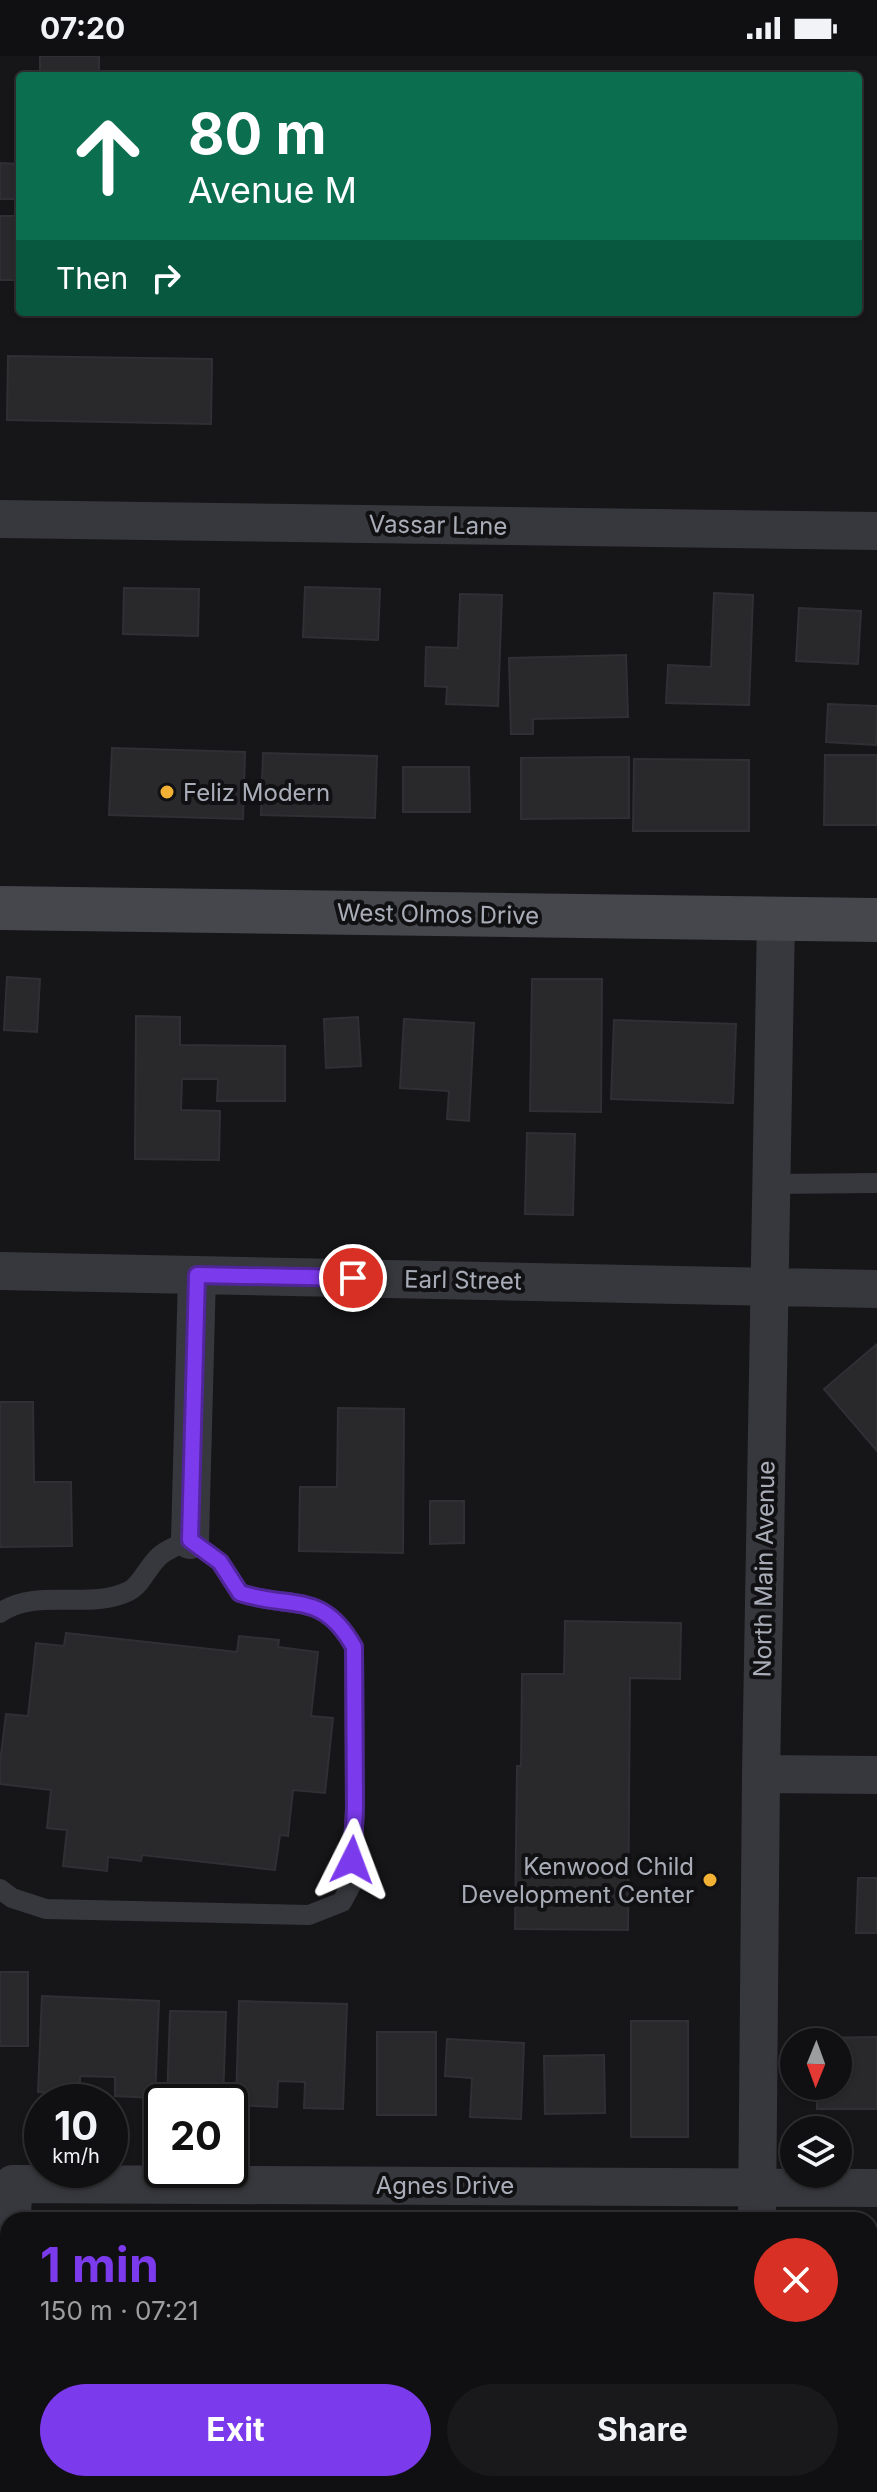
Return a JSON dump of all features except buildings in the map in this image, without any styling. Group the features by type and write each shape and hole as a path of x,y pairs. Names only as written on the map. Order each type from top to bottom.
{"street":[{"name":"Vassar Lane","path":"0,519 877,531"},
{"name":"West Olmos Drive","path":"0,908 877,920"},
{"name":"North Main Avenue","path":"757,2203 776,919"},
{"name":"Earl Street","path":"0,1271 877,1289"},
{"path":"190,1540 197,1275"},
{"path":"761,1774 877,1775"},
{"name":"Agnes Drive","path":"13,2202 757,2203 877,2188"}],"lane":[{"path":"771,1184 877,1183"},
{"path":"0,1613 10,1605 95,1599 130,1591 161,1554 190,1540 220,1562 240,1593 321,1608 343,1627 354,1647 355,1809 351,1885 342,1902 309,1915 46,1909 12,1898 0,1889"}],"place":[{"name":"Feliz Modern","path":"167,792"},
{"name":"Kenwood Child Development Center","path":"710,1880"}],"route":[{"path":"352,1860 355,1809 354,1647 343,1627 321,1608 240,1593 220,1562 190,1540 190,1485 197,1275 353,1278"}]}
